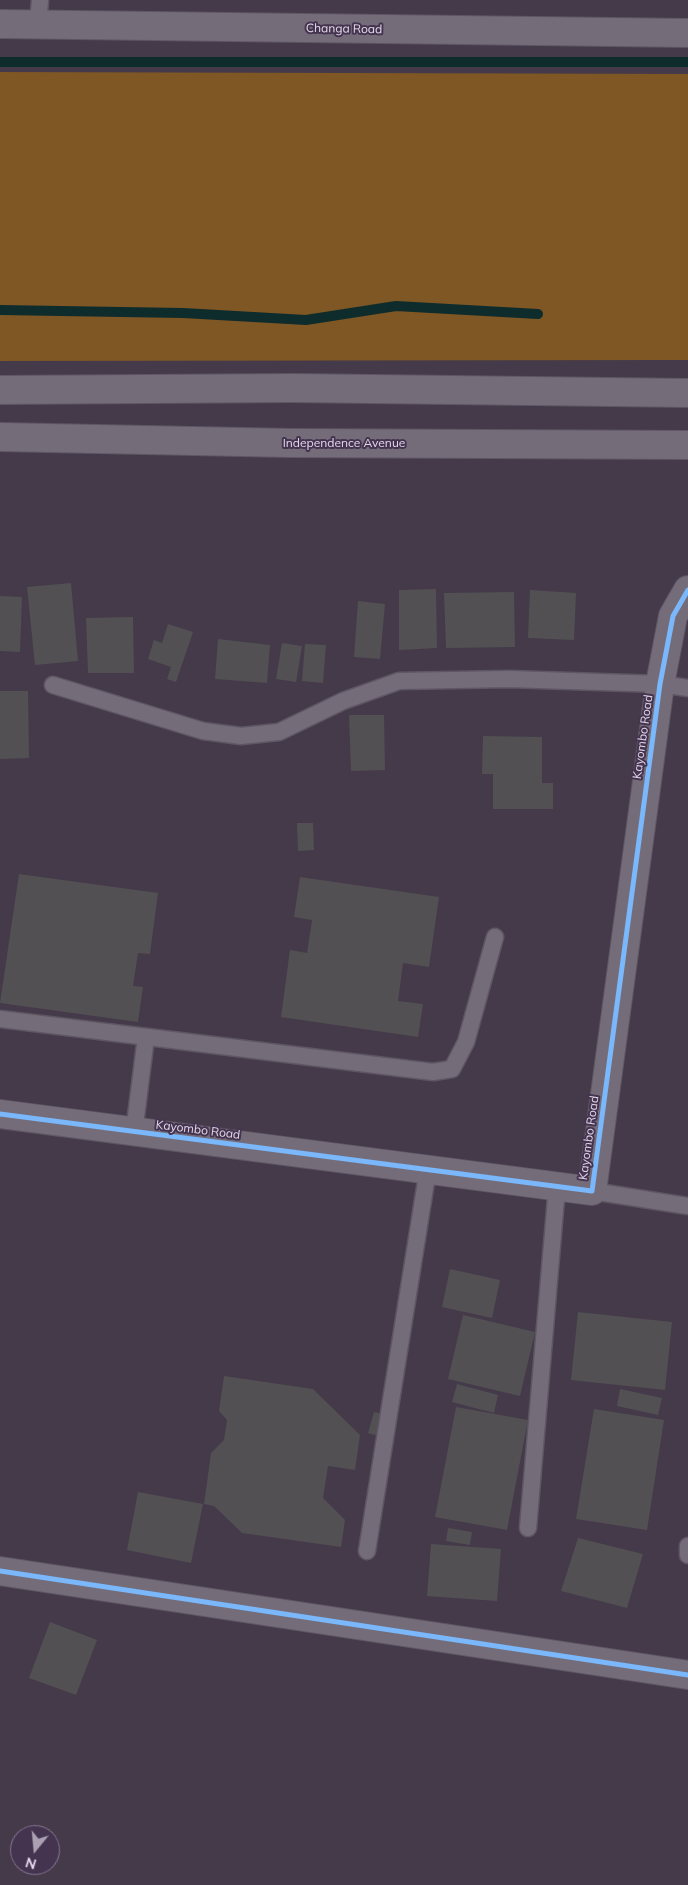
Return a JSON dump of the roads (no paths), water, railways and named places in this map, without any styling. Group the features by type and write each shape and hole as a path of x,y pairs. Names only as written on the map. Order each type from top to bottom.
{"street":[{"name":"Changa Road","path":"0,24 39,12 688,33"},
{"path":"0,390 293,388 688,393"},
{"name":"Independence Avenue","path":"0,437 290,443 688,445"},
{"name":"Kayombo Road","path":"0,1114 592,1191 660,684 673,616 688,590"},
{"path":"0,1571 688,1675"}],"lane":[{"path":"53,685 203,731 242,736 279,732 343,701 399,681 509,679 660,684 688,688"},
{"path":"0,1019 433,1072 452,1068 466,1042 495,937"},
{"path":"134,1132 146,1037"},
{"path":"367,1551 428,1169"},
{"path":"528,1528 558,1186"},
{"path":"592,1191 688,1206"},
{"path":"688,1546 688,1555"}],"waterway":[{"path":"0,62 688,62"},
{"path":"0,310 183,313 306,320 396,306 538,314"}]}
